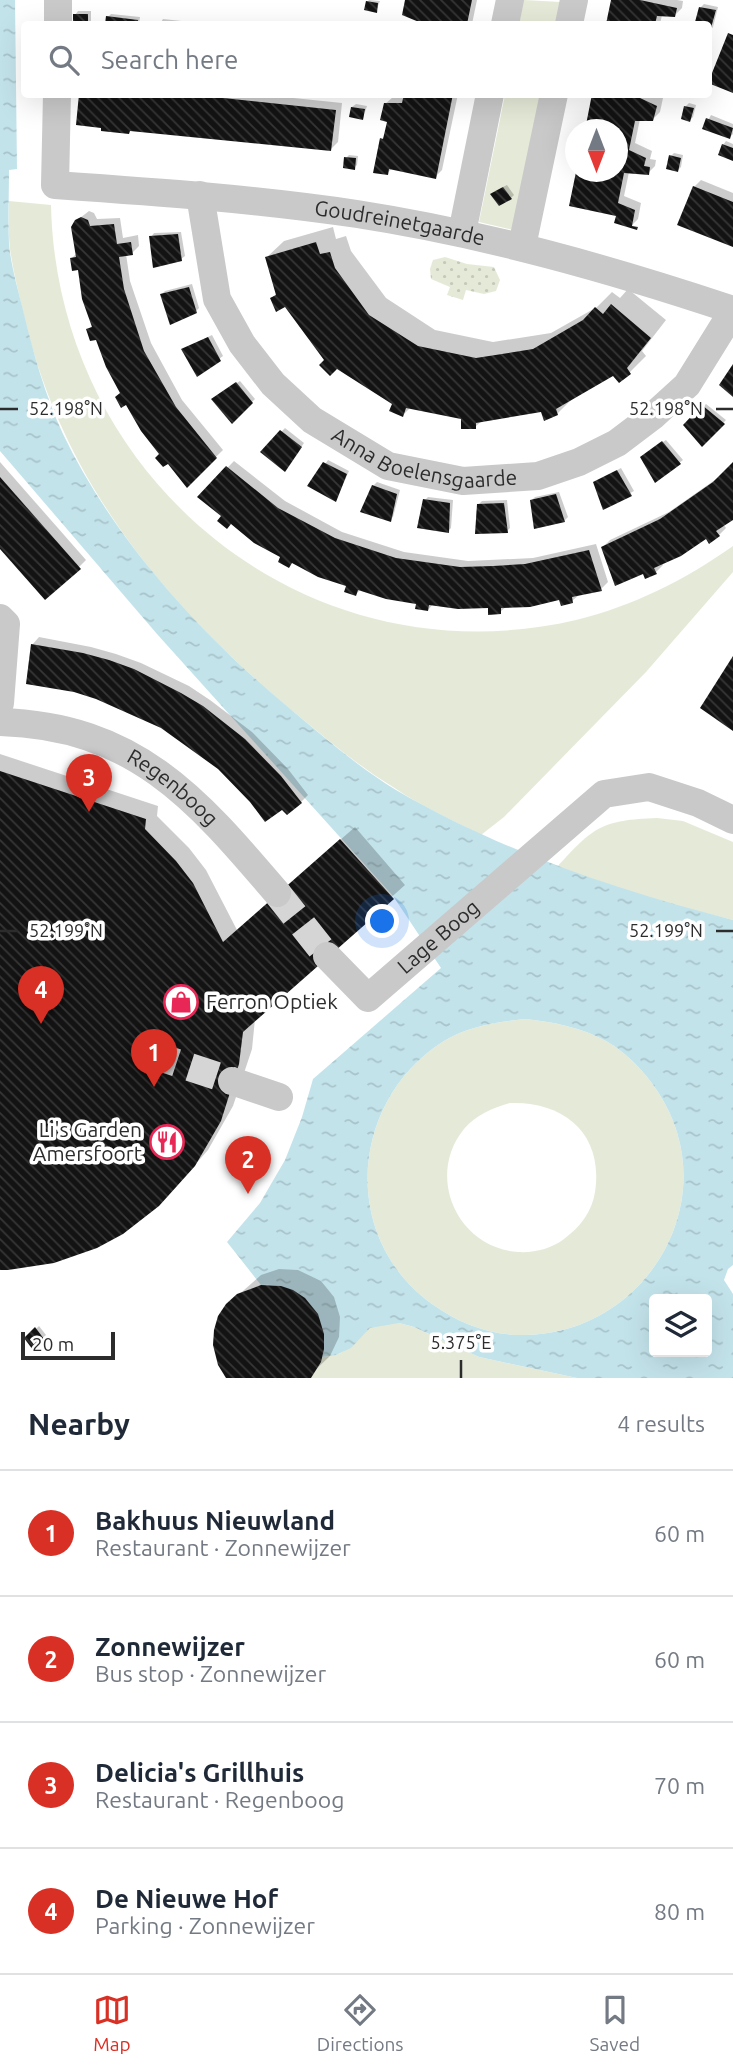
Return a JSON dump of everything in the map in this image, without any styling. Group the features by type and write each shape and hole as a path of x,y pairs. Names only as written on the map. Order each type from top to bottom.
{"street":[{"path":"58,0 58,21"},
{"path":"506,21 510,0"},
{"path":"570,21 574,0"},
{"name":"Goudreinetgaarde","path":"57,98 55,185 200,195 357,214 461,233 522,246 663,286 733,310"},
{"path":"461,233 489,98"},
{"path":"522,246 553,98"},
{"name":"Anna Boelensgaarde","path":"200,195 217,299 242,344 274,383 312,420 388,466 463,481 538,476 579,462 617,443 654,415 687,384 733,310"},
{"path":"0,618 6,624 0,703"},
{"name":"Regenboog","path":"0,722 18,722 76,734 116,748 158,770 221,828 277,893"},
{"name":"Lage Boog","path":"335,964 368,998 604,794 649,787 698,803 733,820"},
{"path":"232,1081 279,1097"}],"green space":[{"path":"524,0 561,2 557,21 520,21"},
{"path":"504,98 540,98 513,230 479,222"},
{"path":"9,201 51,205 64,304 97,394 148,473 214,538 292,588 380,620 476,631 576,620 597,614 658,590 733,546 733,572 646,672 504,817 481,835 426,807 357,763 252,676 207,633 165,587 127,539 94,488 65,434 42,377 13,266 9,237"},
{"path":"445,257 467,264 494,267 500,280 496,291 484,294 466,290 463,300 447,295 450,287 431,279 430,269 433,260"},
{"path":"657,818 683,821 733,842 733,920 665,903 557,867 580,843 600,828 623,821"},
{"path":"525,1019 556,1024 596,1036 628,1057 658,1092 677,1133 684,1175 678,1216 662,1254 637,1287 604,1313 565,1330 520,1335 485,1330 452,1316 432,1304 402,1276 381,1243 370,1207 368,1170 374,1132 389,1098 413,1066 444,1041 463,1032","holes":["510,1103 530,1104 563,1115 576,1125 586,1138 593,1153 595,1192 584,1218 564,1239 542,1250 518,1252 497,1248 479,1238 464,1224 454,1207 448,1188 448,1168 453,1148 464,1129 479,1116"]},
{"path":"399,1323 414,1327 479,1357 577,1378 311,1378 322,1357 346,1350 370,1328"}],"water":[{"path":"0,0 15,0 17,169 9,170 9,244 13,269 35,357 63,434 83,472 133,547 191,616 255,679 341,751 396,790 476,832 560,867 646,896 733,920 733,1265 728,1269 724,1280 733,1294 733,1378 577,1378 479,1357 414,1327 399,1323 370,1328 351,1348 336,1355 322,1357 322,1329 310,1305 289,1289 276,1285 261,1285 227,1242 260,1203 285,1160 313,1079 441,968 393,896 157,634 0,451","holes":["525,1019 586,1032 614,1046 635,1064 658,1092 677,1133 684,1175 678,1216 662,1254 637,1287 604,1313 565,1330 520,1335 496,1333 473,1326 432,1304 402,1276 381,1243 370,1207 368,1170 374,1132 389,1098 413,1066 444,1041 473,1028 494,1023"]}],"building":[{"path":"405,0 472,0 468,21 417,21 402,15"},
{"path":"611,0 640,0 677,8 675,17 657,16 656,21 607,21"},
{"path":"366,1 378,3 377,13 364,10"},
{"path":"699,7 716,10 712,24 712,21 695,21"},
{"path":"73,14 88,14 88,21 73,21"},
{"path":"106,16 138,20 138,21 105,21"},
{"path":"728,33 733,35 733,93 712,85 712,73"},
{"path":"79,98 224,98 336,110 331,151 130,131 129,134 76,125"},
{"path":"403,98 452,98 436,179 389,169 388,175 373,173 380,138 383,139 387,122 380,120 384,103 402,103"},
{"path":"591,98 640,98 657,106 653,121 635,121 629,150 646,158 644,166 650,167 649,175 628,173 628,119 587,119"},
{"path":"684,106 694,108 690,122 681,119"},
{"path":"351,107 365,109 363,120 349,117"},
{"path":"706,118 733,128 730,139 702,129"},
{"path":"722,144 733,148 733,161 718,155"},
{"path":"669,155 681,158 678,172 666,169"},
{"path":"344,157 356,158 355,170 343,168"},
{"path":"574,182 622,182 618,203 635,210 632,226 638,227 637,230 614,223 616,216 569,206"},
{"path":"693,186 733,202 733,247 677,225"},
{"path":"503,187 512,199 499,206 490,194"},
{"path":"81,217 88,220 90,226 114,224 117,244 131,242 133,255 119,257 124,289 144,351 176,407 217,458 187,488 168,464 163,467 155,458 159,454 126,405 121,408 115,397 120,393 96,340 90,341 86,329 92,327 82,299 78,270 72,271 70,258 76,257 71,227 75,220"},
{"path":"178,234 182,261 153,268 149,236"},
{"path":"316,242 320,254 330,252 335,268 369,315 418,346 476,358 533,349 583,320 595,307 603,314 611,304 651,338 627,368 631,374 619,383 613,376 556,409 558,415 544,421 541,412 476,423 476,429 461,429 461,419 406,408 403,417 389,411 392,404 337,369 330,376 319,365 324,360 285,307 276,312 270,298 276,295 265,257"},
{"path":"189,287 197,313 170,325 160,294"},
{"path":"208,337 221,361 197,377 181,349"},
{"path":"733,364 733,397 719,385"},
{"path":"236,382 253,403 232,424 211,399"},
{"path":"702,405 725,424 702,447 683,425"},
{"path":"280,430 302,447 285,472 260,452"},
{"path":"662,441 681,464 655,483 640,457"},
{"path":"323,462 347,474 336,502 307,486"},
{"path":"733,462 733,520 716,531 720,536 709,544 706,539 681,556 654,568 657,574 645,579 643,574 615,586 601,547 660,519 713,482"},
{"path":"226,466 278,508 335,538 396,558 460,567 493,566 525,564 589,550 602,591 572,597 573,603 561,606 559,600 530,607 501,608 501,614 488,615 488,608 458,609 429,605 428,611 415,609 416,604 386,599 358,590 356,596 344,592 346,586 318,577 292,563 289,568 278,562 280,557 254,543 231,524 227,529 217,521 221,516 197,497"},
{"path":"617,470 632,496 603,510 593,482"},
{"path":"0,477 81,569 45,600 0,549"},
{"path":"372,485 397,494 391,522 360,512"},
{"path":"556,494 565,522 534,529 530,500"},
{"path":"423,499 450,503 449,533 417,528"},
{"path":"504,503 508,533 475,534 477,504"},
{"path":"31,644 109,660 134,669 181,693 203,706 245,739 281,776 302,803 287,815 282,810 265,822 218,769 161,728 96,699 74,692 26,684"},
{"path":"733,656 733,731 700,708"},
{"path":"0,771 146,819 145,829 193,883 223,942 340,839 394,899 243,1032 239,1064 221,1121 195,1166 159,1206 123,1234 97,1248 54,1263 8,1270 0,1270"},
{"path":"261,1285 293,1290 305,1298 318,1314 324,1334 324,1349 321,1362 311,1378 226,1378 218,1365 213,1345 218,1316 237,1294"},
{"path":"35,1327 44,1339 33,1350 24,1338"}],"tunnel":[{"path":"277,893 327,956"},
{"path":"150,1054 232,1081"}],"place":[{"name":"Delicia's Grillhuis","path":"89,812"},
{"name":"Ferron Optiek","path":"181,1002"},
{"name":"De Nieuwe Hof","path":"41,1024"},
{"name":"Bakhuus Nieuwland","path":"154,1087"},
{"name":"Li's Garden Amersfoort","path":"167,1142"},
{"name":"Zonnewijzer","path":"248,1194"}]}
